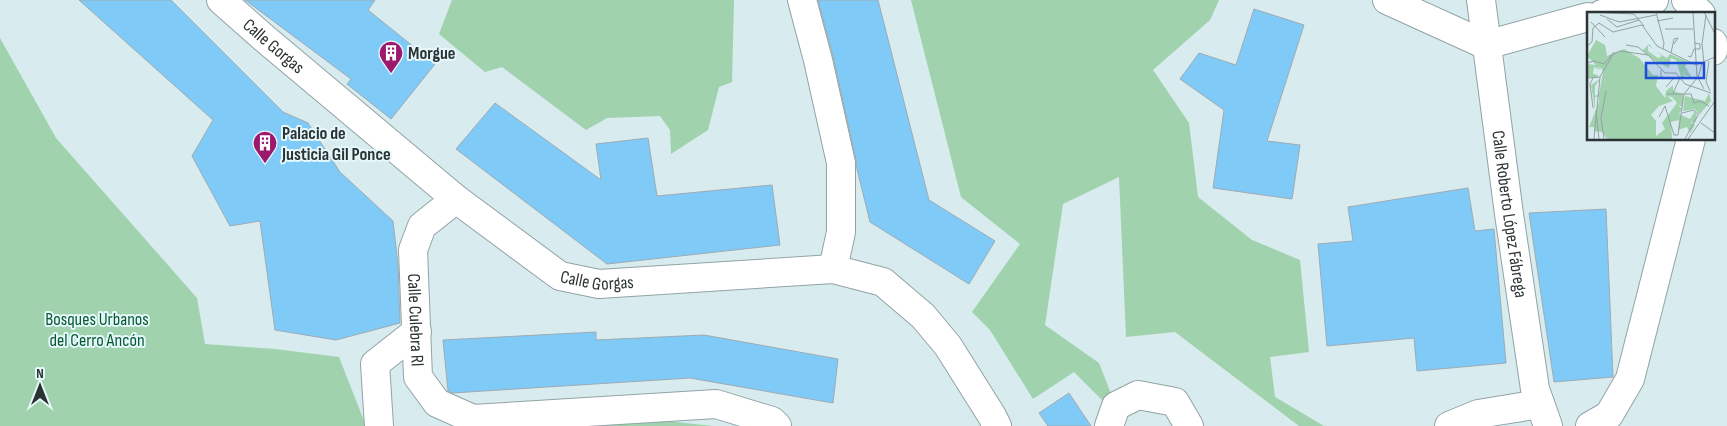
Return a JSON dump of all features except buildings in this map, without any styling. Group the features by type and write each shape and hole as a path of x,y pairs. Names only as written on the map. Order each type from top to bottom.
{"street":[{"name":"Calle Gorgas","path":"222,0 264,38 456,199 560,276 599,284 833,269 884,282 923,316 948,346 997,426"},
{"path":"802,0 841,163 840,232 833,269"},
{"path":"1387,0 1486,44 1587,17"},
{"name":"Calle Roberto López Fábrega","path":"1480,0 1535,389 1544,415"},
{"path":"1609,12 1654,0"},
{"path":"1686,0 1699,12"},
{"path":"1590,426 1609,415 1630,379 1691,140"},
{"name":"Calle Culebra Rl","path":"456,199 422,226 413,250 418,377 438,403 473,419 716,404 772,421 777,426"},
{"path":"379,426 375,364 417,331"},
{"path":"1109,426 1116,406 1138,395 1175,402 1189,426"},
{"path":"1449,426 1478,414 1544,415"}],"green space":[{"path":"452,0 734,0 732,82 719,87 708,130 671,154 670,130 660,116 607,118 586,130 502,67 485,72 439,34"},
{"path":"911,0 1219,0 1210,20 1153,70 1189,123 1198,197 1252,240 1300,260 1309,352 1270,357 1275,397 1324,426 1299,426 1175,332 1126,337 1119,177 1063,204 1045,325 1099,363 1121,419 1074,372 1033,399 990,330 972,312 1020,244 961,197"},
{"name":"Bosques Urbanos del Cerro Ancón","path":"0,38 56,138 197,298 205,344 275,349 339,357 366,426 0,426"},
{"path":"648,419 713,426 504,426"}],"place":[{"name":"Morgue","path":"391,74"},
{"name":"Palacio de Justicia Gil Ponce","path":"265,164"}]}
